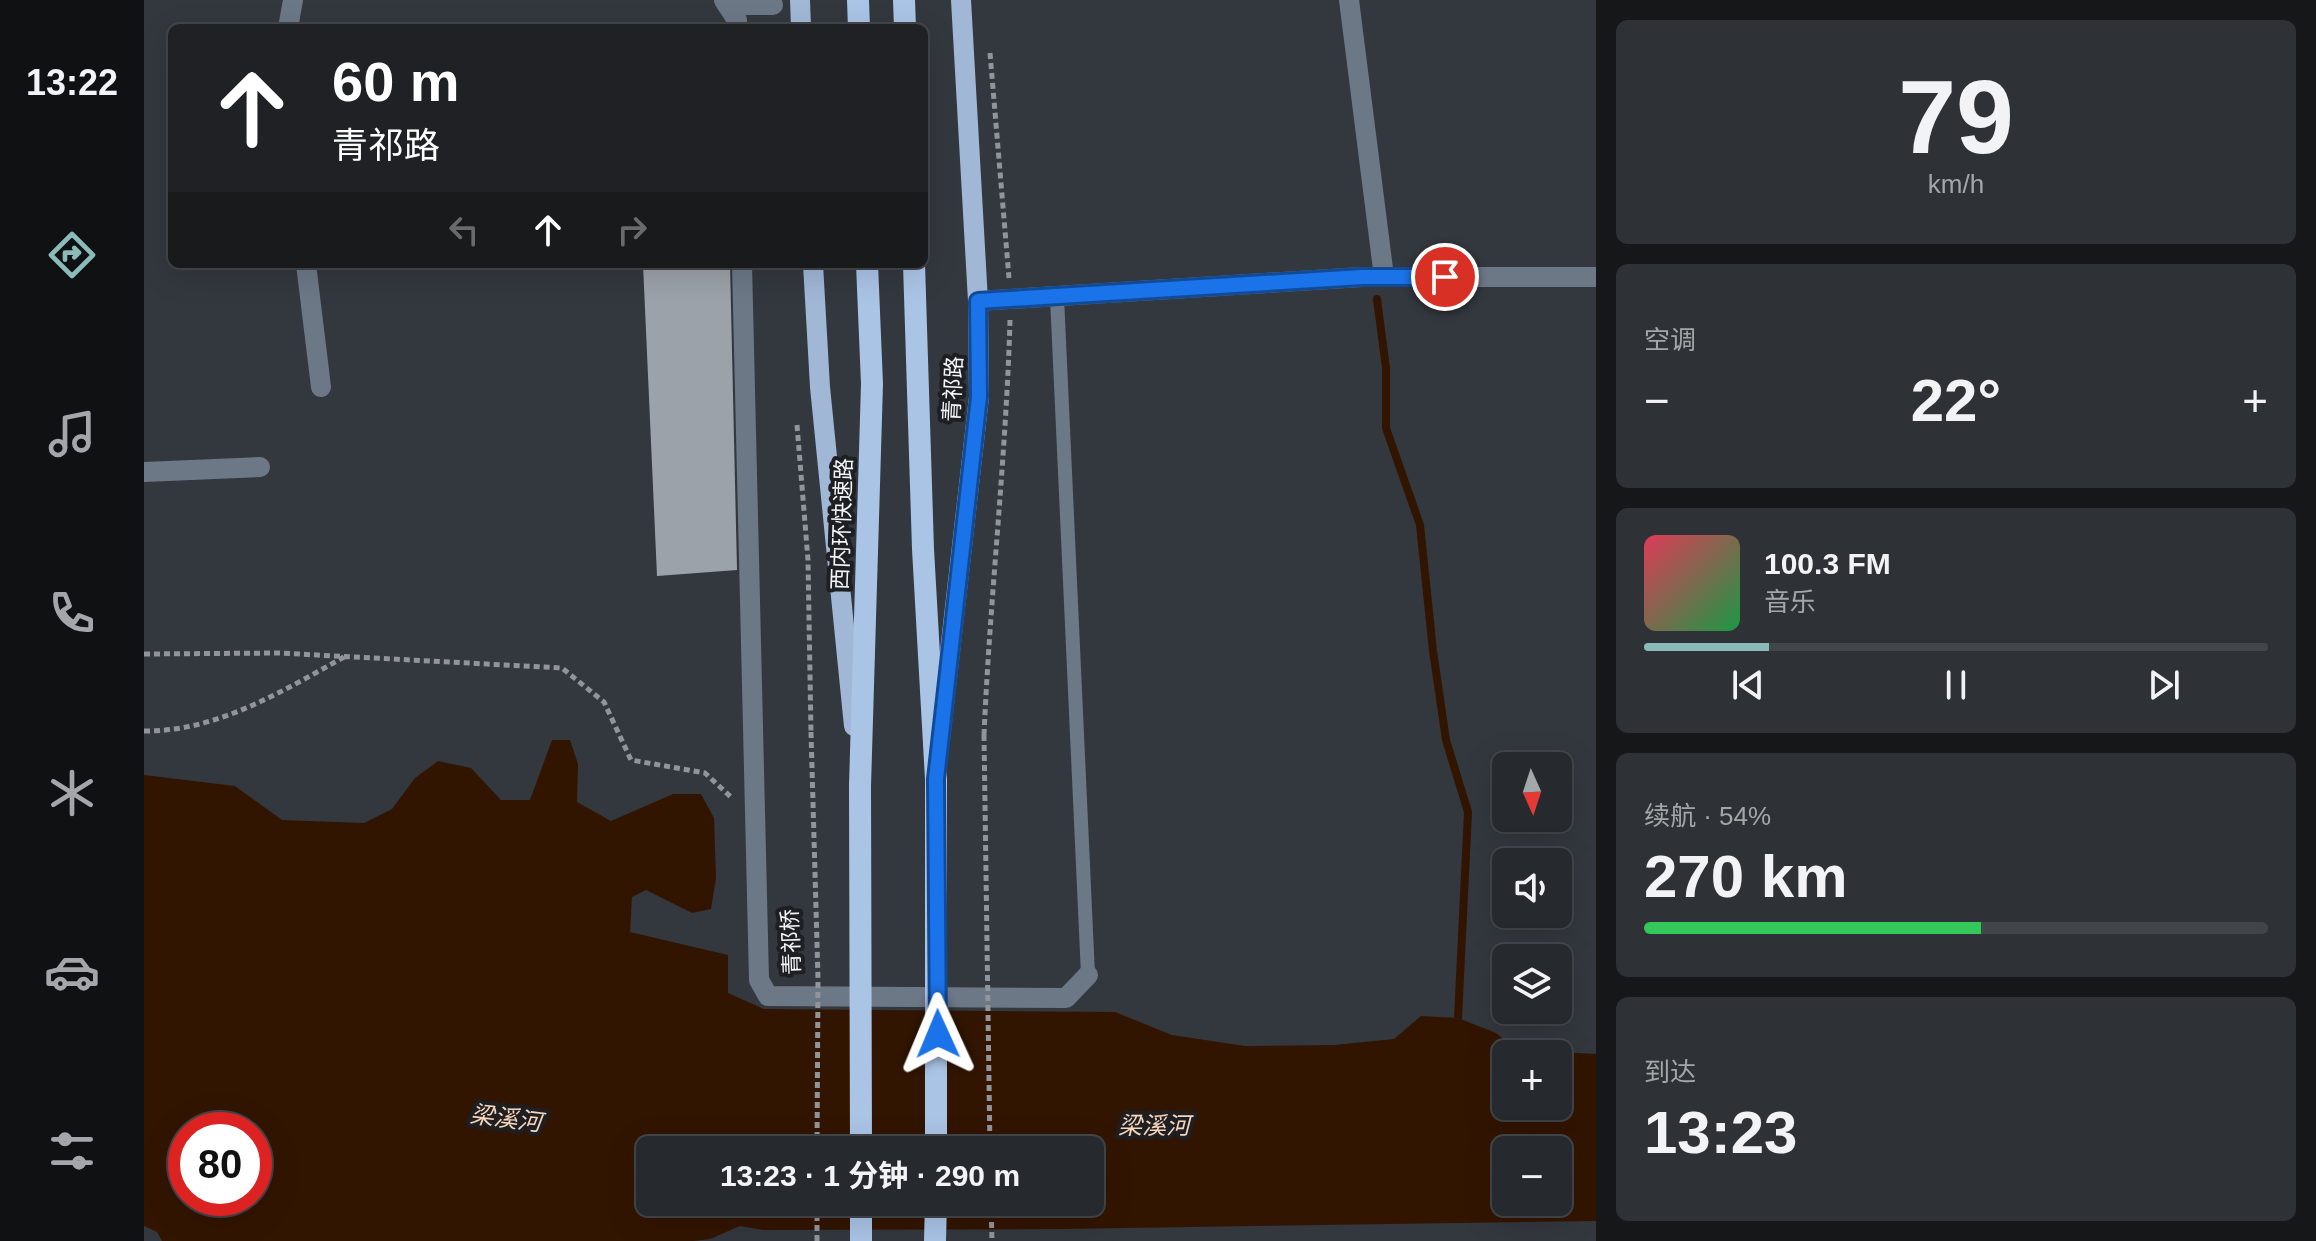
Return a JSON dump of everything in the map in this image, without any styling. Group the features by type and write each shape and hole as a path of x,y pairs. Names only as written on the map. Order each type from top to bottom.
{"highway":[{"path":"858,0 859,24"},
{"path":"904,0 905,24"},
{"name":"西内环快速路","path":"860,786 872,384 867,268"},
{"path":"914,268 923,549 936,779 936,1136"},
{"path":"860,786 861,1136"},
{"path":"861,1216 861,1241"},
{"path":"935,1241 936,1216"}],"main road":[{"path":"800,0 801,24"},
{"name":"青祁路","path":"936,779 979,397 978,301 961,0"},
{"path":"813,268 820,387 860,786"}],"street":[{"path":"289,24 293,0"},
{"path":"1349,0 1384,277"},
{"path":"725,3 773,5"},
{"path":"725,3 737,24"},
{"path":"306,268 321,387"},
{"path":"742,268 759,980 768,996 1066,998 1088,975"},
{"path":"978,301 1384,277 1596,277"},
{"path":"144,472 260,467"}],"lane":[{"path":"1057,297 1088,975"}],"path":[{"path":"990,47 1009,300 1007,418 989,628 984,735 990,1136"},
{"name":"青祁桥","path":"797,419 808,560 818,979 817,1136"},
{"path":"144,654 279,653 562,668 604,702 631,760 705,773 755,821"},
{"path":"144,731 213,720 279,693 345,656"},
{"path":"817,1216 817,1241"},
{"path":"991,1216 992,1241"}],"water":[{"name":"梁溪河","path":"552,740 570,740 578,764 577,802 611,821 673,794 701,794 714,818 716,878 711,909 692,913 646,890 632,897 630,932 728,955 728,993 764,1009 1115,1012 1172,1035 1245,1046 1334,1045 1394,1039 1421,1016 1458,1018 1496,1033 1505,1040 1492,1040 1492,1120 1572,1120 1572,1053 1596,1054 1596,1221 1061,1229 763,1230 740,1226 710,1239 694,1241 162,1241 157,1232 144,1226 144,775 235,786 282,820 364,823 392,809 415,778 438,761 471,768 501,800 530,800"}],"building":[{"path":"643,268 730,268 737,570 657,576"}],"waterway":[{"path":"1377,299 1386,368 1386,428 1420,525 1446,740 1468,812 1458,1018"}],"route":[{"path":"938,1034 936,779 979,397 978,301 1362,277 1445,277"}]}
